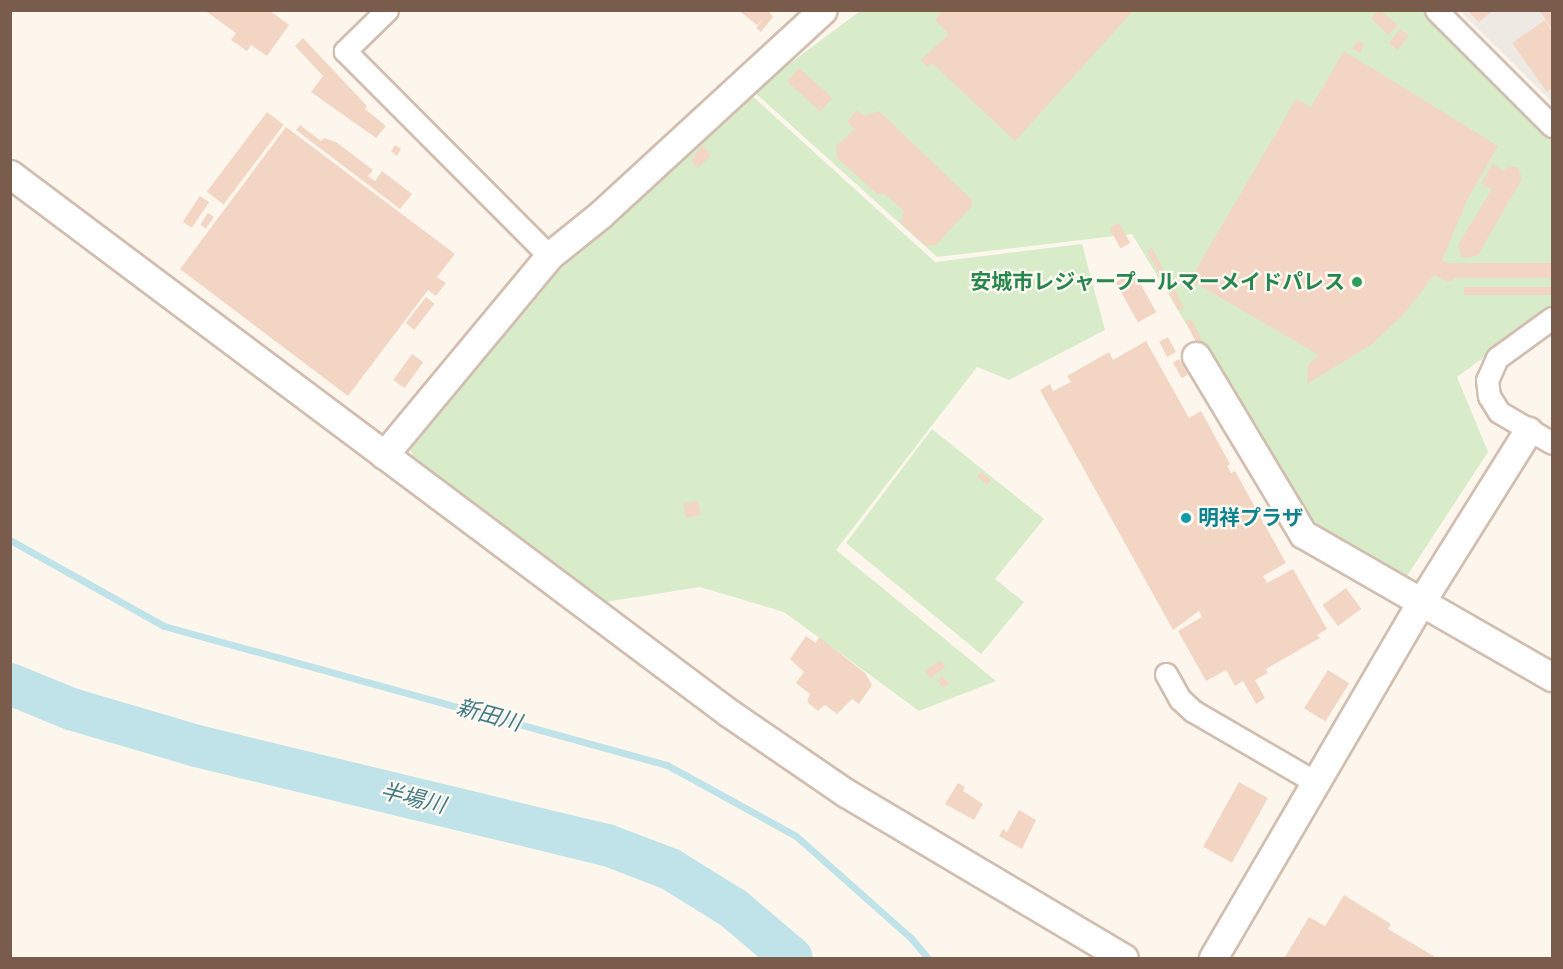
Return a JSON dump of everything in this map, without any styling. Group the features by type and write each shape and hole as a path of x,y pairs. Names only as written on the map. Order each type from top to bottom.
{"street":[{"path":"387,10 345,51 549,256"},
{"path":"384,455 549,256 601,214 823,10"},
{"path":"1436,10 1552,126"},
{"path":"10,174 729,714 846,793 1125,958"},
{"path":"1552,318 1497,358 1487,380 1493,405 1528,431 1552,443"},
{"path":"1196,356 1303,534 1552,677"},
{"path":"1213,958 1421,602 1528,431"},
{"path":"1166,674 1180,699 1193,711 1315,782"}],"shaded area":[{"path":"1460,11 1552,11 1552,102"}],"green space":[{"name":"安城市レジャープールマーメイドパレス","path":"860,11 1425,11 1552,135 1552,307 1457,377 1488,452 1405,579 1306,523 1132,234 937,257 753,91"},
{"path":"749,93 935,262 1082,244 1105,330 1009,380 977,367 836,550 996,681 919,711 784,612 700,587 605,602 414,460 409,445 548,281"},
{"path":"932,429 1044,519 995,579 1024,602 981,654 846,543"}],"building":[{"path":"204,10 269,10 289,25 267,56 251,45 247,51 231,40 236,33"},
{"path":"738,10 768,10 773,17 761,32 756,28 763,19 757,25"},
{"path":"938,10 1134,10 1015,141 932,63 928,67 921,60 949,34 935,20 941,13"},
{"path":"1379,10 1398,25 1388,35 1371,18"},
{"path":"1467,10 1494,10 1479,22"},
{"path":"1539,10 1552,10 1552,29"},
{"path":"1545,20 1552,32 1552,88 1547,92 1512,43"},
{"path":"1400,29 1409,36 1398,50 1389,43"},
{"path":"303,38 367,106 365,109 386,126 376,138 311,92 323,76 295,46"},
{"path":"1358,40 1364,45 1360,53 1352,49"},
{"path":"1344,51 1498,146 1468,198 1442,260 1454,267 1455,279 1448,282 1434,275 1405,313 1372,344 1307,384 1308,365 1319,355 1190,280 1296,99 1311,107"},
{"path":"799,68 832,98 820,111 787,81"},
{"path":"857,110 864,116 879,111 972,200 972,206 936,245 925,245 900,222 904,211 885,194 877,194 837,158 836,146 855,129 847,122"},
{"path":"267,112 284,125 224,205 207,192"},
{"path":"300,125 321,141 324,138 336,142 373,170 368,176 375,181 382,171 412,194 400,209 296,130"},
{"path":"286,127 455,254 437,277 446,283 436,296 428,290 348,396 180,269"},
{"path":"395,145 401,149 397,156 391,151"},
{"path":"702,145 711,155 698,168 691,161"},
{"path":"1492,164 1504,171 1508,166 1518,167 1522,179 1478,255 1466,258 1461,256 1458,245 1492,189 1481,184"},
{"path":"200,196 209,202 192,228 183,222"},
{"path":"208,213 214,217 206,229 200,225"},
{"path":"1119,223 1130,243 1121,248 1109,228"},
{"path":"1152,248 1184,308 1179,311 1147,251"},
{"path":"1449,263 1552,263 1552,278 1449,278"},
{"path":"1134,272 1156,312 1138,322 1116,282"},
{"path":"1464,287 1552,287 1552,295 1464,295"},
{"path":"426,297 435,304 414,330 406,323"},
{"path":"1191,319 1215,366 1210,369 1186,322"},
{"path":"1168,337 1176,352 1167,357 1159,342"},
{"name":"明祥プラザ","path":"1146,341 1189,418 1201,411 1230,464 1227,466 1231,473 1235,471 1286,563 1263,576 1267,583 1293,569 1327,629 1317,635 1320,638 1266,669 1268,673 1255,680 1265,698 1256,704 1243,681 1235,686 1226,670 1206,681 1178,631 1202,617 1199,611 1173,630 1040,390 1050,384 1053,391 1071,382 1067,376 1109,352 1113,360"},
{"path":"412,354 423,362 405,388 393,380"},
{"path":"1179,359 1188,375 1182,378 1173,362"},
{"path":"981,472 991,480 987,485 977,476"},
{"path":"698,501 701,515 686,518 683,504"},
{"path":"1346,588 1361,609 1338,626 1323,605"},
{"path":"806,636 816,643 819,637 865,673 872,685 859,704 852,699 837,714 825,705 818,711 807,702 810,694 796,683 804,672 790,659"},
{"path":"940,660 945,667 930,678 925,671"},
{"path":"1328,670 1349,683 1325,721 1304,708"},
{"path":"942,676 949,684 944,688 937,681"},
{"path":"1239,782 1268,798 1232,863 1203,847"},
{"path":"958,783 965,787 963,791 983,804 974,820 945,804"},
{"path":"1019,810 1036,820 1022,849 999,836 1003,829 1007,832"},
{"path":"1344,895 1391,924 1388,929 1437,958 1285,957 1309,917 1325,926"}],"waterway":[{"name":"新田川","path":"10,540 164,626 667,765 796,836 911,938 928,958"},
{"name":"半場川","path":"10,684 71,709 197,746 607,845 670,869 733,908 792,958"}],"place":[{"name":"安城市レジャープールマーメイドパレス","path":"1357,282"},
{"name":"明祥プラザ","path":"1186,518"}]}
